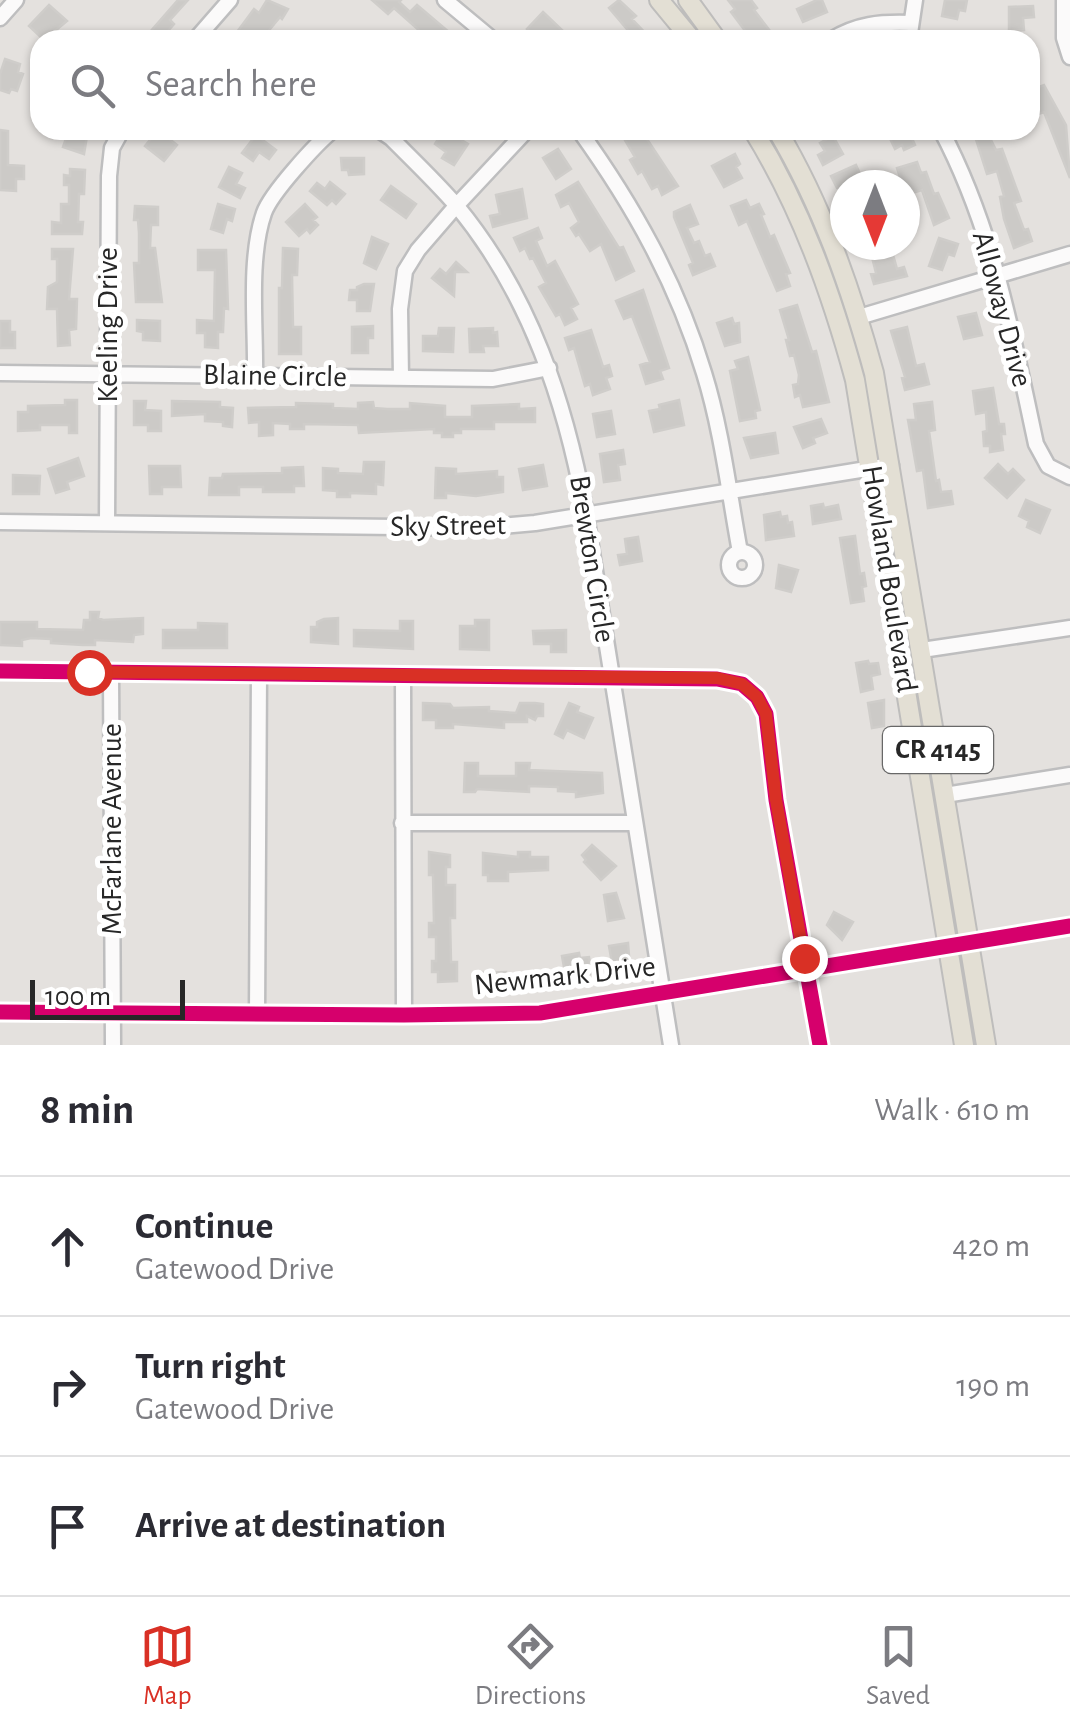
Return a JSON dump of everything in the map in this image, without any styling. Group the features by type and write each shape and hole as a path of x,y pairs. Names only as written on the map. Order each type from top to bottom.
{"main road":[{"path":"659,0 684,30"},
{"path":"688,0 710,30"},
{"name":"Howland Boulevard","path":"759,140 794,203 840,324 855,380 964,1045"},
{"name":"Howland Boulevard","path":"782,140 828,232 874,373 986,1045"}],"street":[{"path":"0,18 16,0"},
{"path":"204,30 230,0"},
{"path":"445,0 481,30"},
{"path":"910,30 915,0"},
{"path":"1064,0 1064,38 1070,57"},
{"path":"847,30 880,22 910,23"},
{"name":"Keeling Drive","path":"106,522 109,176 116,140"},
{"path":"255,376 256,251 265,208 322,140"},
{"name":"Brewton Circle","path":"394,140 456,206 509,286 549,368 573,445 671,1045"},
{"path":"401,378 400,309 405,271 418,250 517,140"},
{"path":"586,140 634,211 677,295 704,372 740,552"},
{"name":"Alloway Drive","path":"947,140 999,276 1036,444 1048,466 1070,477"},
{"path":"858,318 1070,254"},
{"name":"Blaine Circle","path":"0,372 493,379 549,368"},
{"name":"Sky Street","path":"0,522 478,528 586,515 891,465"},
{"path":"922,650 1070,628"},
{"path":"0,671 717,678 742,684 757,697 766,714 776,800 820,1045"},
{"name":"McFarlane Avenue","path":"112,672 112,1045"},
{"path":"258,1014 259,674"},
{"path":"404,676 404,1016"},
{"path":"946,795 1070,775"},
{"path":"402,823 635,823"},
{"name":"Newmark Drive","path":"0,1012 404,1016 540,1013 1070,926"}],"building":[{"path":"178,0 188,0 170,20 174,24 169,30 152,30"},
{"path":"267,0 288,9 269,30 238,30 254,9 259,13"},
{"path":"372,0 401,0 410,12 417,5 446,30 419,30 394,8 388,14"},
{"path":"619,0 636,16 632,19 642,30 628,30 609,8"},
{"path":"728,0 751,0 769,30 744,30 731,12 735,9"},
{"path":"822,0 827,12 803,22 797,9"},
{"path":"945,0 967,0 965,11 959,10 957,19 942,16"},
{"path":"49,5 67,21 56,30 33,30 29,26"},
{"path":"1033,6 1034,17 1023,18 1024,30 1009,30 1009,7"},
{"path":"543,12 562,30 528,30"},
{"path":"5,59 20,64 18,72 23,74 17,91 11,89 9,93 0,90"},
{"path":"1044,85 1066,125 1070,178 1044,112 1040,113 1040,87"},
{"path":"0,130 8,131 8,165 24,166 24,179 16,179 16,191 0,190"},
{"path":"65,140 86,140 84,154 63,147"},
{"path":"150,140 171,140 177,145 164,161 145,146"},
{"path":"252,140 263,140 276,150 269,159 259,152 253,161 242,153"},
{"path":"438,140 461,140 468,144 454,165 442,158 446,152 435,144"},
{"path":"625,140 648,140 678,186 662,195 658,186 652,189 630,160 635,157"},
{"path":"835,140 843,154 823,165 818,155 825,151 820,143"},
{"path":"891,140 913,140 915,145 904,150 902,145 895,149"},
{"path":"976,140 991,140 996,150 1002,149 1021,201 1014,203 1032,241 1014,248 1004,219 1000,197 1004,196 997,171 987,174"},
{"path":"558,149 571,169 556,179 543,158"},
{"path":"735,154 742,178 724,187 712,166"},
{"path":"341,158 364,158 364,174 349,175 348,170 342,170"},
{"path":"917,162 920,170 898,170"},
{"path":"229,167 242,173 236,184 245,188 240,198 219,187"},
{"path":"70,169 85,170 84,194 79,194 78,222 83,222 82,234 52,234 52,222 61,223 61,204 69,204 69,185 64,185 64,175 70,176"},
{"path":"920,170 926,172 949,218 934,225"},
{"path":"330,182 345,194 336,204 332,200 327,205 310,191 317,183 325,189"},
{"path":"578,182 619,248 623,247 634,271 616,280 601,244 590,251 579,234 576,236 571,228 579,222 569,203 561,207 556,195"},
{"path":"391,186 416,204 406,218 381,200"},
{"path":"522,189 527,218 493,227 490,216 500,214 496,195"},
{"path":"746,200 750,208 759,204 770,237 774,235 790,273 786,274 790,286 777,291 747,221 739,225 731,206"},
{"path":"218,204 235,209 223,233 211,229"},
{"path":"305,204 317,217 313,220 318,225 299,236 286,222"},
{"path":"690,205 698,224 687,228 694,243 699,241 705,256 710,254 715,266 693,275 689,265 693,263 674,217 674,212"},
{"path":"135,206 158,207 158,225 151,225 150,248 155,248 162,302 136,302 134,263 139,263 139,233 138,220 134,220"},
{"path":"538,228 542,238 536,241 547,266 555,261 578,304 571,308 577,319 565,325 539,287 546,283 533,258 525,248 520,251 514,238"},
{"path":"372,237 388,244 376,269 364,263"},
{"path":"939,238 958,244 954,256 948,254 942,270 929,266"},
{"path":"283,248 298,249 297,275 292,275 293,327 301,327 301,354 279,354"},
{"path":"52,249 73,249 69,299 77,299 76,329 69,330 70,345 58,346 57,309 47,309 48,287 57,282 57,259 52,259"},
{"path":"198,250 226,250 228,309 224,308 218,348 205,347 205,333 197,333 197,320 214,321 215,270 198,270"},
{"path":"873,260 894,260 897,269 904,267 907,276 874,284 871,274 876,273"},
{"path":"456,262 467,272 455,272 454,296 432,278 440,269 446,274"},
{"path":"374,284 370,311 357,311 357,300 349,300 350,290"},
{"path":"643,290 669,368 660,371 663,379 646,384 640,365 650,362 632,316 624,319 616,301"},
{"path":"797,305 812,352 816,351 829,402 803,407 800,395 795,397 793,385 798,384 799,375 794,355 790,356 780,310"},
{"path":"976,313 982,335 964,339 958,317"},
{"path":"732,318 734,324 739,323 740,342 725,346 717,323"},
{"path":"137,320 160,321 160,341 143,340 143,332 137,331"},
{"path":"0,321 10,321 15,348 0,348"},
{"path":"373,326 368,353 352,353 352,327"},
{"path":"907,327 916,366 924,364 929,384 905,390 905,377 891,331"},
{"path":"439,328 454,328 453,352 423,351 423,336 438,336"},
{"path":"493,328 498,346 483,346 484,352 470,352 469,329"},
{"path":"591,330 603,367 609,365 612,376 606,378 610,389 593,395 590,384 585,386 574,348 569,350 565,338"},
{"path":"748,357 760,410 755,411 756,418 740,421 730,371 738,369 735,361"},
{"path":"993,388 999,424 1004,424 1005,434 1001,434 1003,450 990,452 990,446 984,446 986,412 976,414 973,391"},
{"path":"65,400 77,400 77,433 69,433 69,425 40,425 40,430 18,431 18,412 28,412 28,406 65,405"},
{"path":"679,400 684,425 654,432 649,411"},
{"path":"134,401 146,401 145,410 161,411 161,431 148,431 148,425 134,425"},
{"path":"172,401 220,402 220,407 233,408 232,427 205,421 205,414 172,416"},
{"path":"373,402 374,408 387,409 410,409 410,403 445,406 445,417 472,417 472,406 519,404 519,409 535,408 535,422 494,422 494,429 461,429 453,437 442,437 434,429 359,433 358,425 304,424 304,429 290,429 290,424 273,423 273,435 259,436 259,422 249,423 248,408 296,407 296,403 358,409 358,403"},
{"path":"932,402 935,430 929,431 936,481 939,480 941,492 951,491 953,504 928,508 923,470 917,471 908,420 916,420 914,404"},
{"path":"611,411 615,434 597,437 593,414"},
{"path":"821,419 827,433 813,438 815,443 803,448 794,427"},
{"path":"775,433 778,453 751,458 744,438"},
{"path":"623,450 625,464 618,465 620,480 604,482 600,454"},
{"path":"78,458 84,476 67,482 69,489 56,493 48,469"},
{"path":"364,462 384,462 383,485 376,484 376,494 337,497 337,491 323,490 323,468 363,474"},
{"path":"998,464 1008,474 1013,469 1024,480 1007,498 985,478"},
{"path":"543,465 547,486 523,490 519,469"},
{"path":"149,466 180,466 181,487 162,487 162,494 150,494"},
{"path":"303,467 304,486 294,486 294,492 239,487 239,495 209,495 210,478 222,478 223,474 282,473 282,468"},
{"path":"436,468 456,469 456,474 497,471 497,477 503,477 503,492 476,496 446,493 446,498 435,498"},
{"path":"13,475 40,476 39,494 13,494"},
{"path":"1026,500 1050,510 1040,533 1027,527 1029,521 1019,516"},
{"path":"823,504 824,508 838,505 841,519 813,524 811,506"},
{"path":"780,512 781,517 787,516 788,523 792,522 794,536 766,540 764,515"},
{"path":"855,536 860,574 864,573 866,586 862,587 864,601 851,603 840,538"},
{"path":"638,537 642,561 620,565 618,555 627,554 625,539"},
{"path":"779,565 798,570 791,592 776,588"},
{"path":"90,612 99,612 98,618 103,620 143,618 143,634 134,635 133,642 95,640 95,645 31,638 22,640 22,646 0,645 0,622 37,622 37,629 83,630"},
{"path":"338,618 338,644 311,642 311,627 317,627 317,622 324,619"},
{"path":"475,620 489,620 489,650 460,649 460,626 475,626"},
{"path":"400,621 413,621 413,649 354,646 354,630 400,631"},
{"path":"198,623 227,624 227,648 163,648 163,630 198,630"},
{"path":"566,630 566,652 551,652 551,644 534,644 533,631"},
{"path":"856,663 878,663 880,674 871,676 873,689 861,692"},
{"path":"884,700 884,726 872,728 868,703"},
{"path":"423,703 450,704 453,708 489,707 489,711 516,713 520,703 535,703 543,704 543,716 535,720 527,716 527,722 504,722 504,728 453,724 453,728 436,728 436,720 423,720"},
{"path":"569,703 579,707 577,712 593,718 584,738 567,730 563,738 555,734"},
{"path":"465,763 478,763 478,776 516,776 516,763 530,763 529,770 602,773 603,793 576,797 576,792 558,791 558,787 529,786 529,792 464,792"},
{"path":"592,845 616,866 601,880 582,855"},
{"path":"429,852 450,855 446,885 455,885 455,918 450,918 451,962 457,962 457,981 438,982 438,972 432,972 436,937 429,937 429,923 434,923"},
{"path":"518,852 548,857 548,870 508,872 508,881 488,881 488,875 483,875 483,853 518,857"},
{"path":"616,893 624,918 608,921 604,895"},
{"path":"834,912 853,922 842,940 827,925"},
{"path":"628,943 630,969 619,969 612,963 609,946"},
{"path":"579,953 580,958 589,957 592,974 566,978 562,956"},
{"path":"506,972 506,984 479,989 479,973"}],"cycle path":[{"path":"0,671 717,679 742,684 757,697 766,714 776,800 820,1045"},
{"path":"0,1012 540,1013 1070,926"}],"route":[{"path":"89,672 717,678 742,684 757,697 766,714 776,800 804,958"}]}
